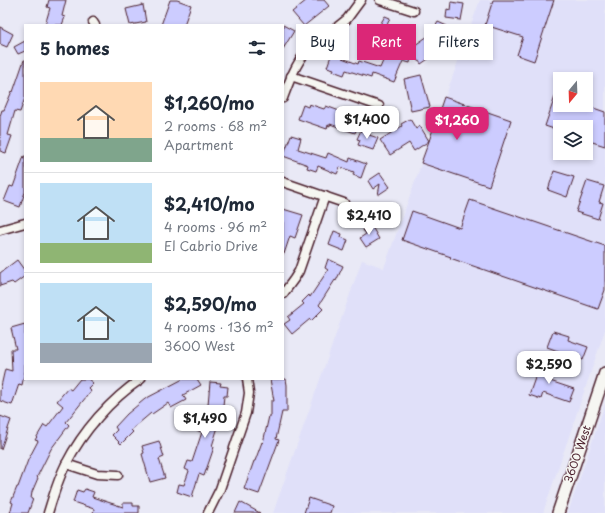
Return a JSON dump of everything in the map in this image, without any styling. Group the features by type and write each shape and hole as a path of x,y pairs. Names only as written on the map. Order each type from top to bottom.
{"street":[{"path":"284,95 296,66 306,52 347,19 360,0"},
{"path":"380,0 414,11"},
{"path":"291,76 379,106"},
{"path":"284,182 344,203"},
{"path":"284,293 299,271 325,196"},
{"path":"0,230 24,222"},
{"name":"3600 West","path":"558,513 605,373"},
{"path":"48,513 66,464 84,434 116,399 140,380"},
{"path":"208,513 220,489 246,413 249,393 247,380"},
{"path":"66,464 97,474 118,475"}],"shaded area":[{"path":"480,0 605,0 605,330 543,513 273,513 362,260 384,268 459,60 493,60 493,24 471,24"},
{"path":"605,404 605,513 568,513"}],"building":[{"path":"49,0 66,0 62,16 65,17 62,24 45,24 50,8 47,7"},
{"path":"170,0 177,0 191,5 184,24 161,24"},
{"path":"307,0 324,0 329,6 306,24 302,24 292,12"},
{"path":"493,0 554,0 534,61 517,55 523,37 493,28 493,24 485,24"},
{"path":"451,2 464,4 461,20 446,18 447,9 450,10"},
{"path":"143,5 146,22 130,24 126,9"},
{"path":"385,16 390,18 387,24 380,24"},
{"path":"284,26 294,31 284,47"},
{"path":"0,27 13,34 7,47 0,44"},
{"path":"424,39 424,60 427,60 421,64 416,57 416,44"},
{"path":"24,42 24,51 18,54 14,47"},
{"path":"24,60 24,101 20,112 15,111 8,135 12,136 6,153 0,151 0,116 12,91 13,92"},
{"path":"329,60 347,60 358,64 359,61 380,68 383,60 410,60 410,63 403,61 394,82 372,74 371,78 346,70 344,75 327,67"},
{"path":"421,75 430,107 411,111 404,79"},
{"path":"444,97 511,120 489,186 421,163"},
{"path":"553,103 553,112 593,112 593,108 605,112 605,146 593,142 593,120 553,120 553,129 545,126"},
{"path":"309,104 324,109 326,106 353,116 352,120 359,123 355,133 330,124 330,126 328,125 327,129 298,119 303,105 308,107"},
{"path":"410,119 416,129 420,126 429,141 414,151 409,143 390,155 380,140"},
{"path":"361,130 378,138 373,150 358,145 360,140 357,139"},
{"path":"291,135 301,138 298,149 326,158 328,153 349,162 350,158 366,164 361,178 353,175 354,172 340,167 337,174 318,166 316,171 307,168 308,165 284,156"},
{"path":"24,156 24,195 20,207 4,201 10,186 13,187"},
{"path":"554,171 574,177 567,197 548,190"},
{"path":"380,173 390,187 378,195 380,184 373,189 368,181"},
{"path":"587,181 604,186 599,202 603,203 598,219 576,212"},
{"path":"470,200 605,246 605,290 598,309 402,240 412,211 460,228"},
{"path":"377,202 392,205 391,213 375,211"},
{"path":"284,209 303,215 295,238 290,236 284,254"},
{"path":"371,225 379,239 366,247 360,238 366,234 363,230"},
{"path":"334,231 342,234 341,237 348,240 344,251 329,245"},
{"path":"328,259 343,266 336,281 335,280 319,305 323,309 311,321 310,319 292,334 284,324 290,320 288,317 304,304 302,302 309,295 310,297 328,270 325,268"},
{"path":"17,260 24,270 24,277 14,284 12,282 0,286 0,273"},
{"path":"24,324 24,376 22,385 19,384 12,405 0,401 0,391 5,369 12,371 11,349 16,349 11,328"},
{"path":"553,331 569,336 568,340 588,347 583,360 547,347"},
{"path":"541,361 553,364 547,380 574,389 569,402 543,393 541,399 529,395"},
{"path":"286,379 287,412 282,412 276,439 279,440 259,494 244,489 254,461 262,442 263,443 269,416 271,416 271,401 274,401 270,380"},
{"path":"79,380 89,380 93,383 88,388 91,391 66,422 69,425 51,449 37,477 38,478 32,492 31,499 33,499 28,513 10,513 13,503 11,502 28,460 38,441 35,440 44,425 47,427 63,406 57,401 68,388 71,390"},
{"path":"181,380 198,380 201,385 183,395 186,400 171,408 168,403 152,414 151,413 131,430 133,432 121,444 112,435 117,430 115,427 127,414 145,399"},
{"path":"210,382 221,383 220,386 228,387 227,396 224,396 222,415 220,414 216,427 218,427 212,446 214,447 211,456 204,476 199,474 192,497 177,492 179,484 184,485 189,471 185,469 188,461 192,462 202,432 196,430 202,414 207,416"},
{"path":"0,416 11,420 1,449 0,449"},
{"path":"159,441 164,457 159,459 165,478 150,482 142,454 144,453 142,446"},
{"path":"85,489 94,492 92,497 123,507 123,503 133,503 133,506 139,506 139,513 93,513 94,509 73,502 77,490 83,492"},
{"path":"309,498 332,506 330,513 304,513"},
{"path":"240,502 260,513 235,513"}]}
